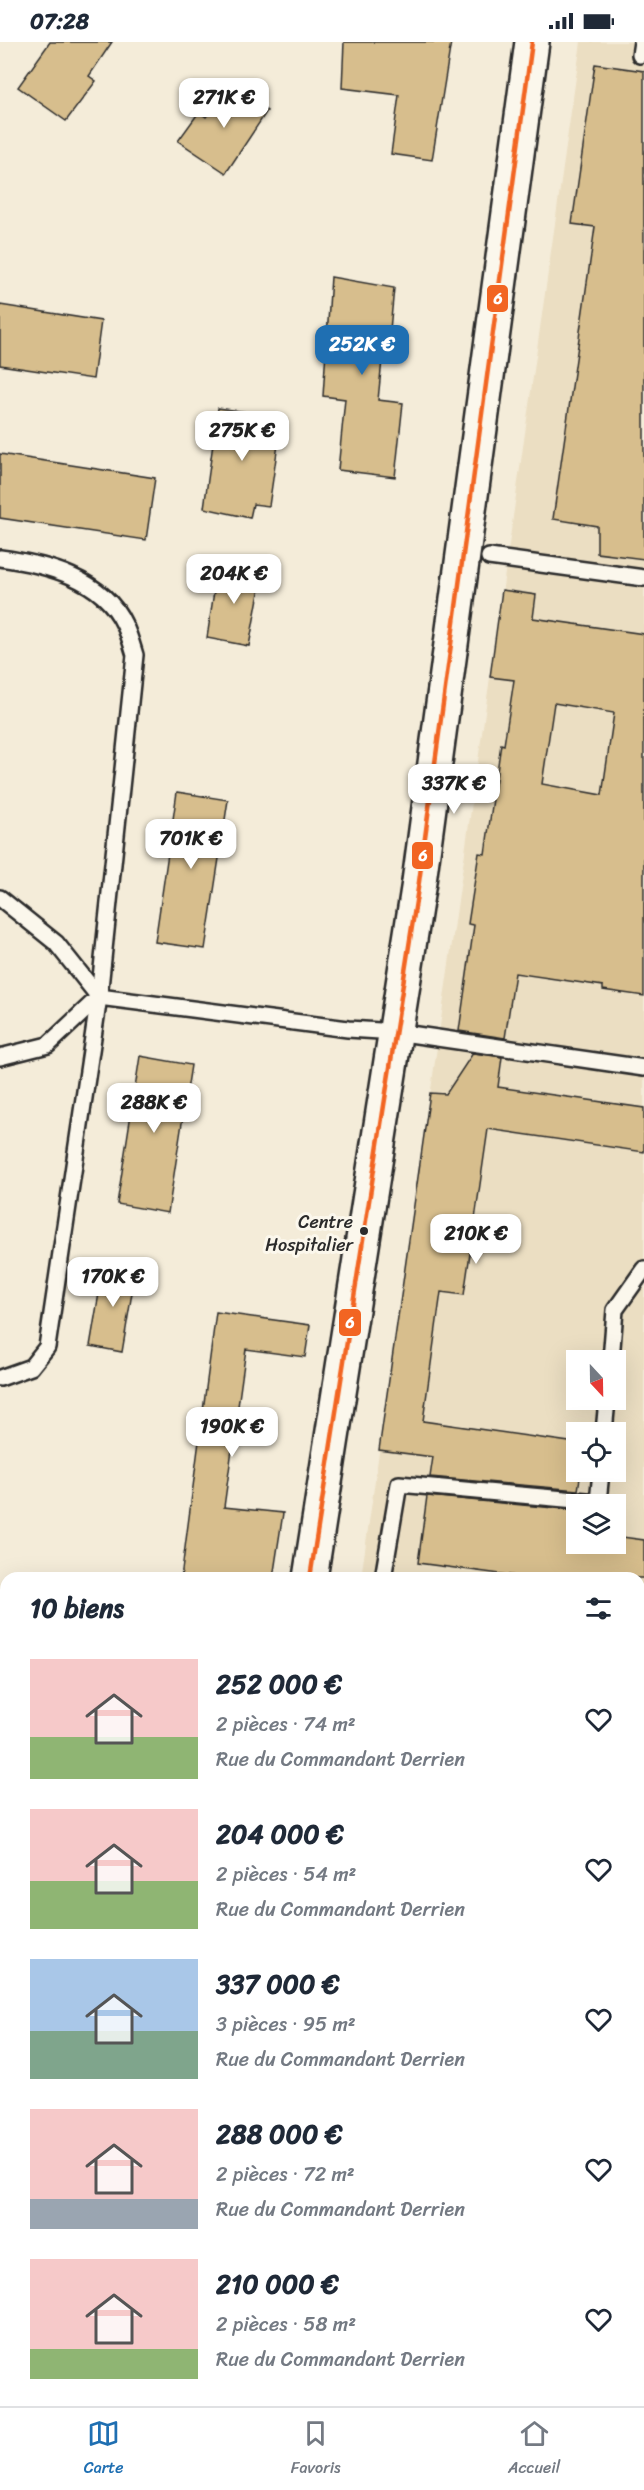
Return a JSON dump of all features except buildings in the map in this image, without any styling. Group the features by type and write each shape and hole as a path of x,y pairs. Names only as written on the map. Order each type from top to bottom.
{"main road":[{"path":"311,1572 419,882 532,42"}],"lane":[{"path":"489,557 644,578"},
{"path":"0,558 39,564 81,581 106,600 124,622 135,655 99,997 47,1347 31,1367 0,1378"},
{"path":"0,898 56,944 99,997 396,1032 644,1068"},
{"path":"0,1057 48,1044 99,997"},
{"path":"611,1350 615,1310 644,1269"},
{"path":"383,1572 399,1484 598,1502 600,1482"}],"shaded area":[{"path":"581,42 644,42 644,1572 362,1572"}],"transit line":[{"name":"6","path":"311,1572 419,882 532,42"}],"place":[{"name":"Centre Hospitalier","path":"364,1231"}]}
